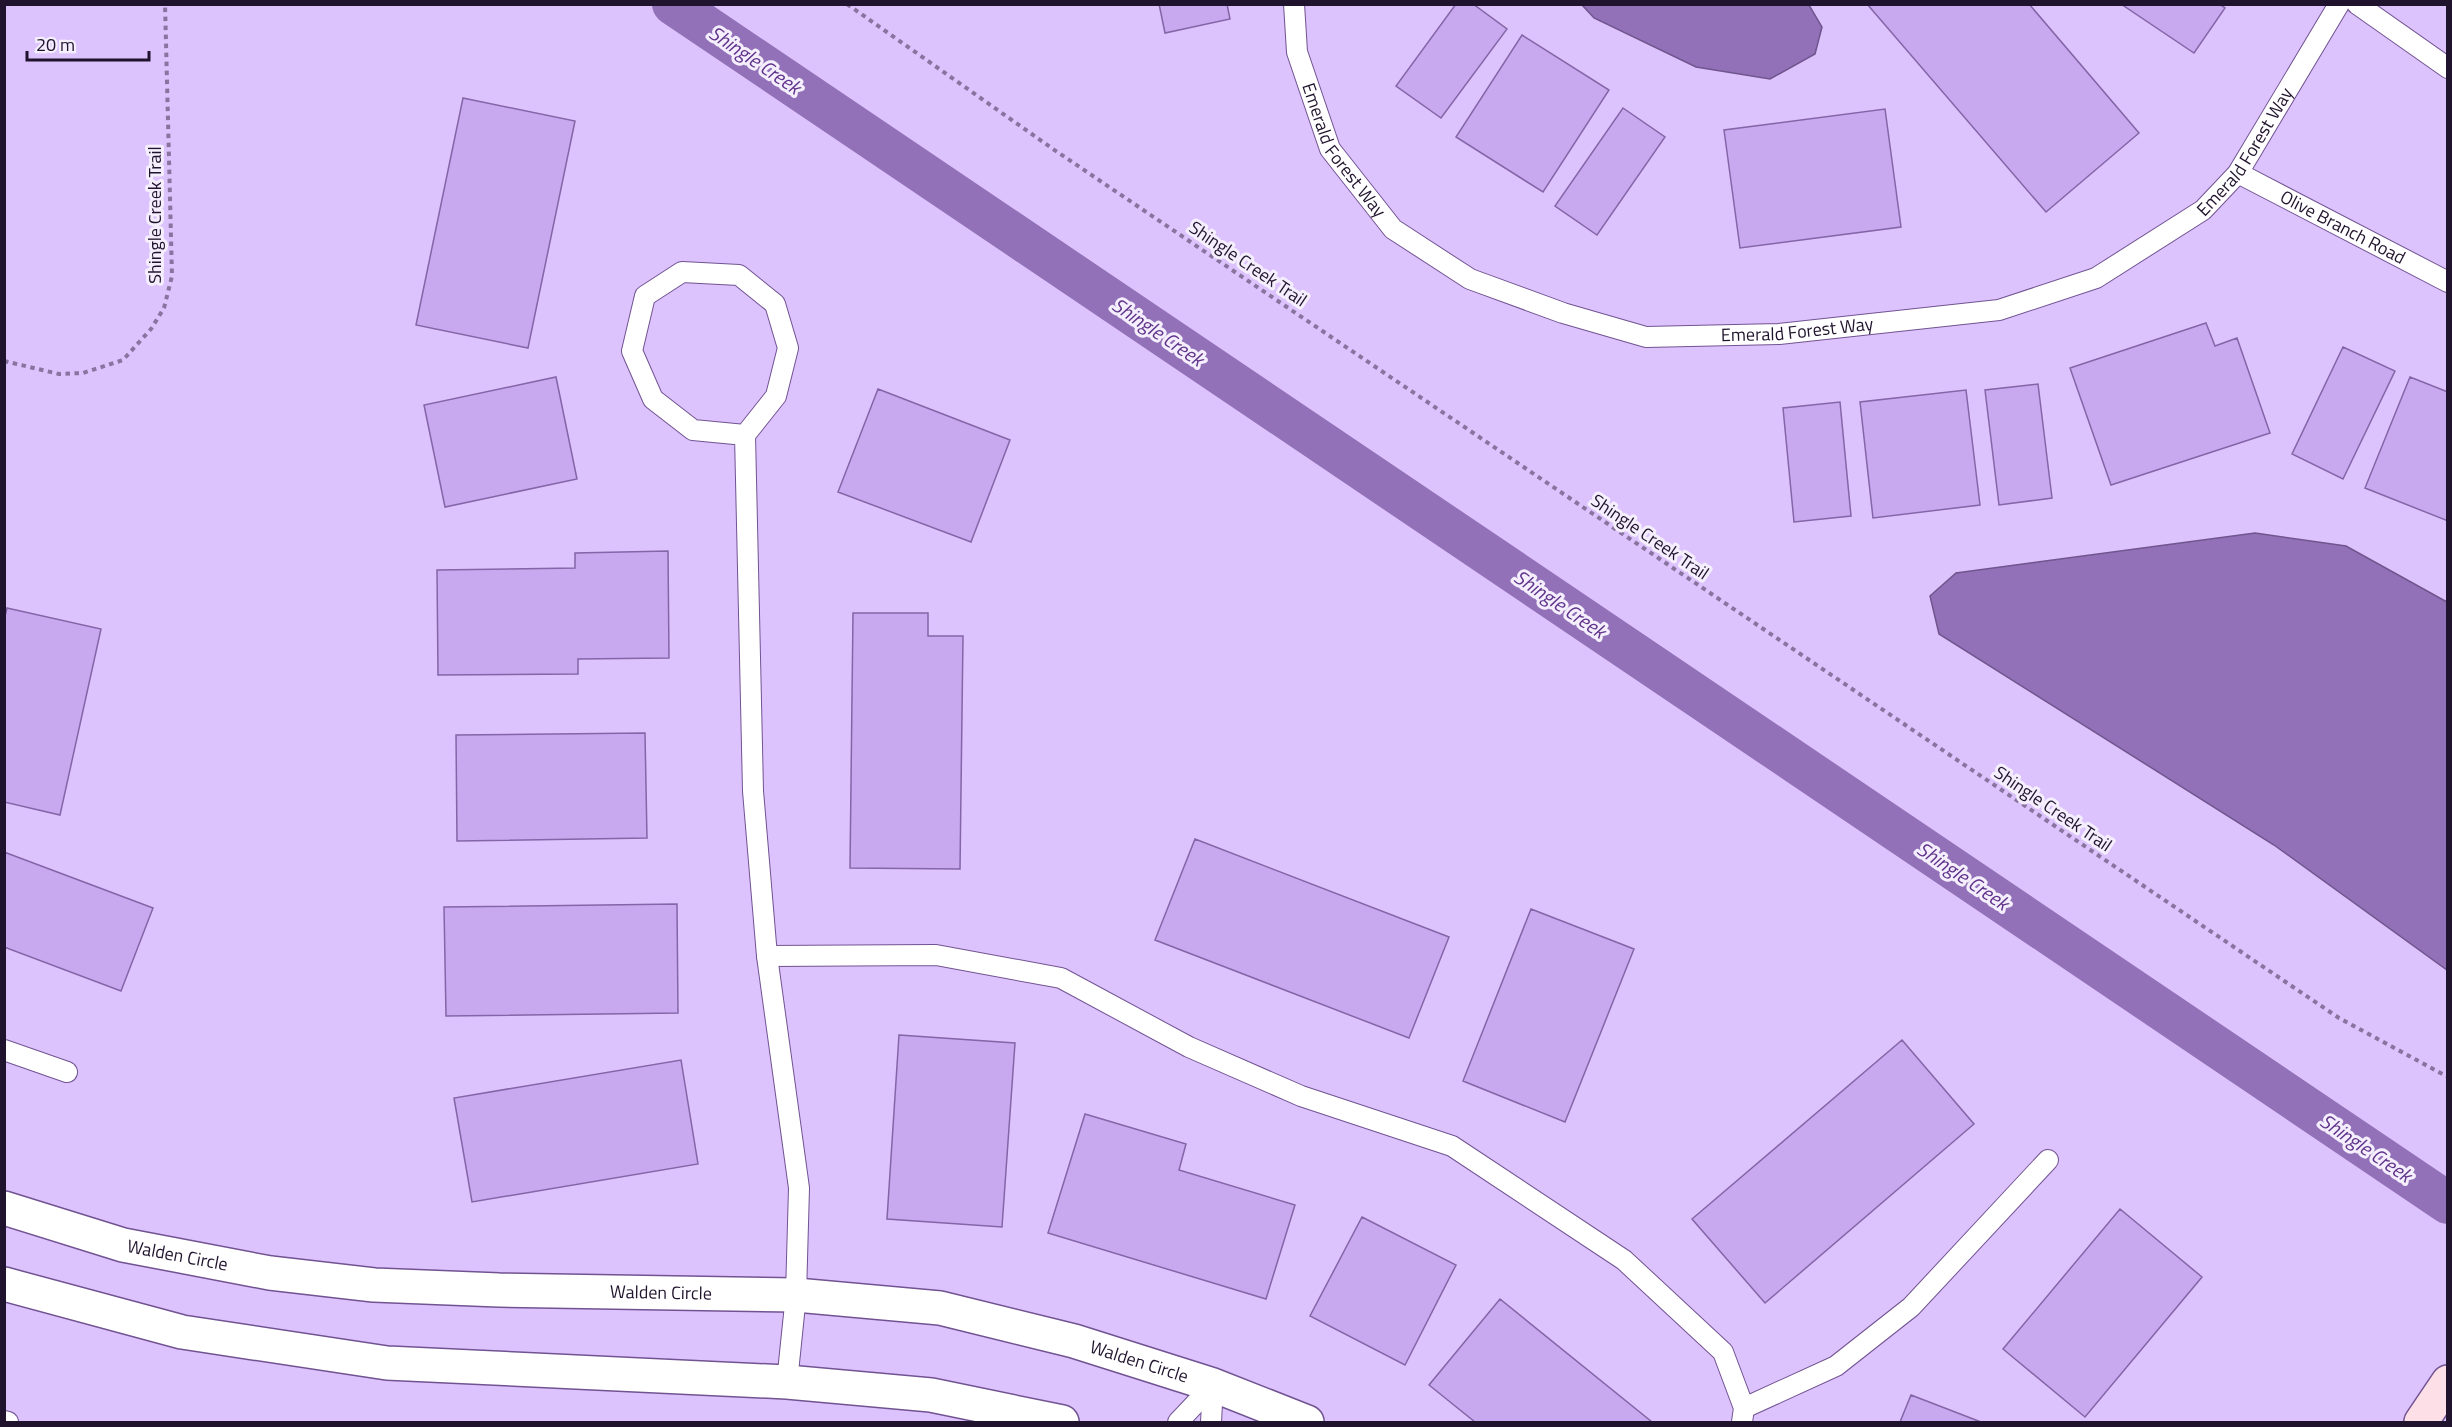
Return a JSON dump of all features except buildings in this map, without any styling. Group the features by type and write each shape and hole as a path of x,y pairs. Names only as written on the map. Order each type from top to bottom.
{"street":[{"name":"Walden Circle","path":"4,1209 123,1245 270,1273 374,1285 499,1290 796,1295 940,1308 1074,1341 1213,1385 1307,1422"},
{"path":"4,1284 182,1332 387,1363 787,1382 931,1395 1062,1422"},
{"path":"2421,1422 2448,1382"}],"lane":[{"name":"Emerald Forest Way","path":"1294,4 1297,52 1330,149 1393,229 1470,279 1563,313 1646,337 1779,334 1999,310 2096,278 2203,210 2238,173 2339,4"},
{"path":"2356,4 2448,68"},
{"name":"Olive Branch Road","path":"2238,173 2448,282"},
{"path":"745,435 693,430 653,399 632,351 645,296 682,272 739,275 776,304 788,348 776,396 745,435 753,791 767,956 799,1188 796,1295 787,1382"},
{"path":"767,956 936,955 1061,978 1189,1047 1301,1096 1452,1146 1624,1260 1723,1352 1743,1415 1836,1366 1911,1307 2048,1160"},
{"path":"4,1050 67,1072"},
{"path":"1178,1422 1213,1385"},
{"path":"1211,1422 1213,1385"}],"path":[{"name":"Shingle Creek Trail","path":"4,361 59,374 83,373 123,360 150,329 164,308 172,276 165,4"},
{"name":"Shingle Creek Trail","path":"847,4 1053,149 2338,1018 2448,1077"}],"shaded area":[{"path":"1582,5 1809,5 1822,27 1815,54 1770,79 1696,67 1594,18"},
{"path":"2255,533 2346,546 2447,602 2447,970 2274,845 1939,634 1930,596 1956,573"}],"waterway":[{"name":"Shingle Creek","path":"673,4 2448,1203"}]}
